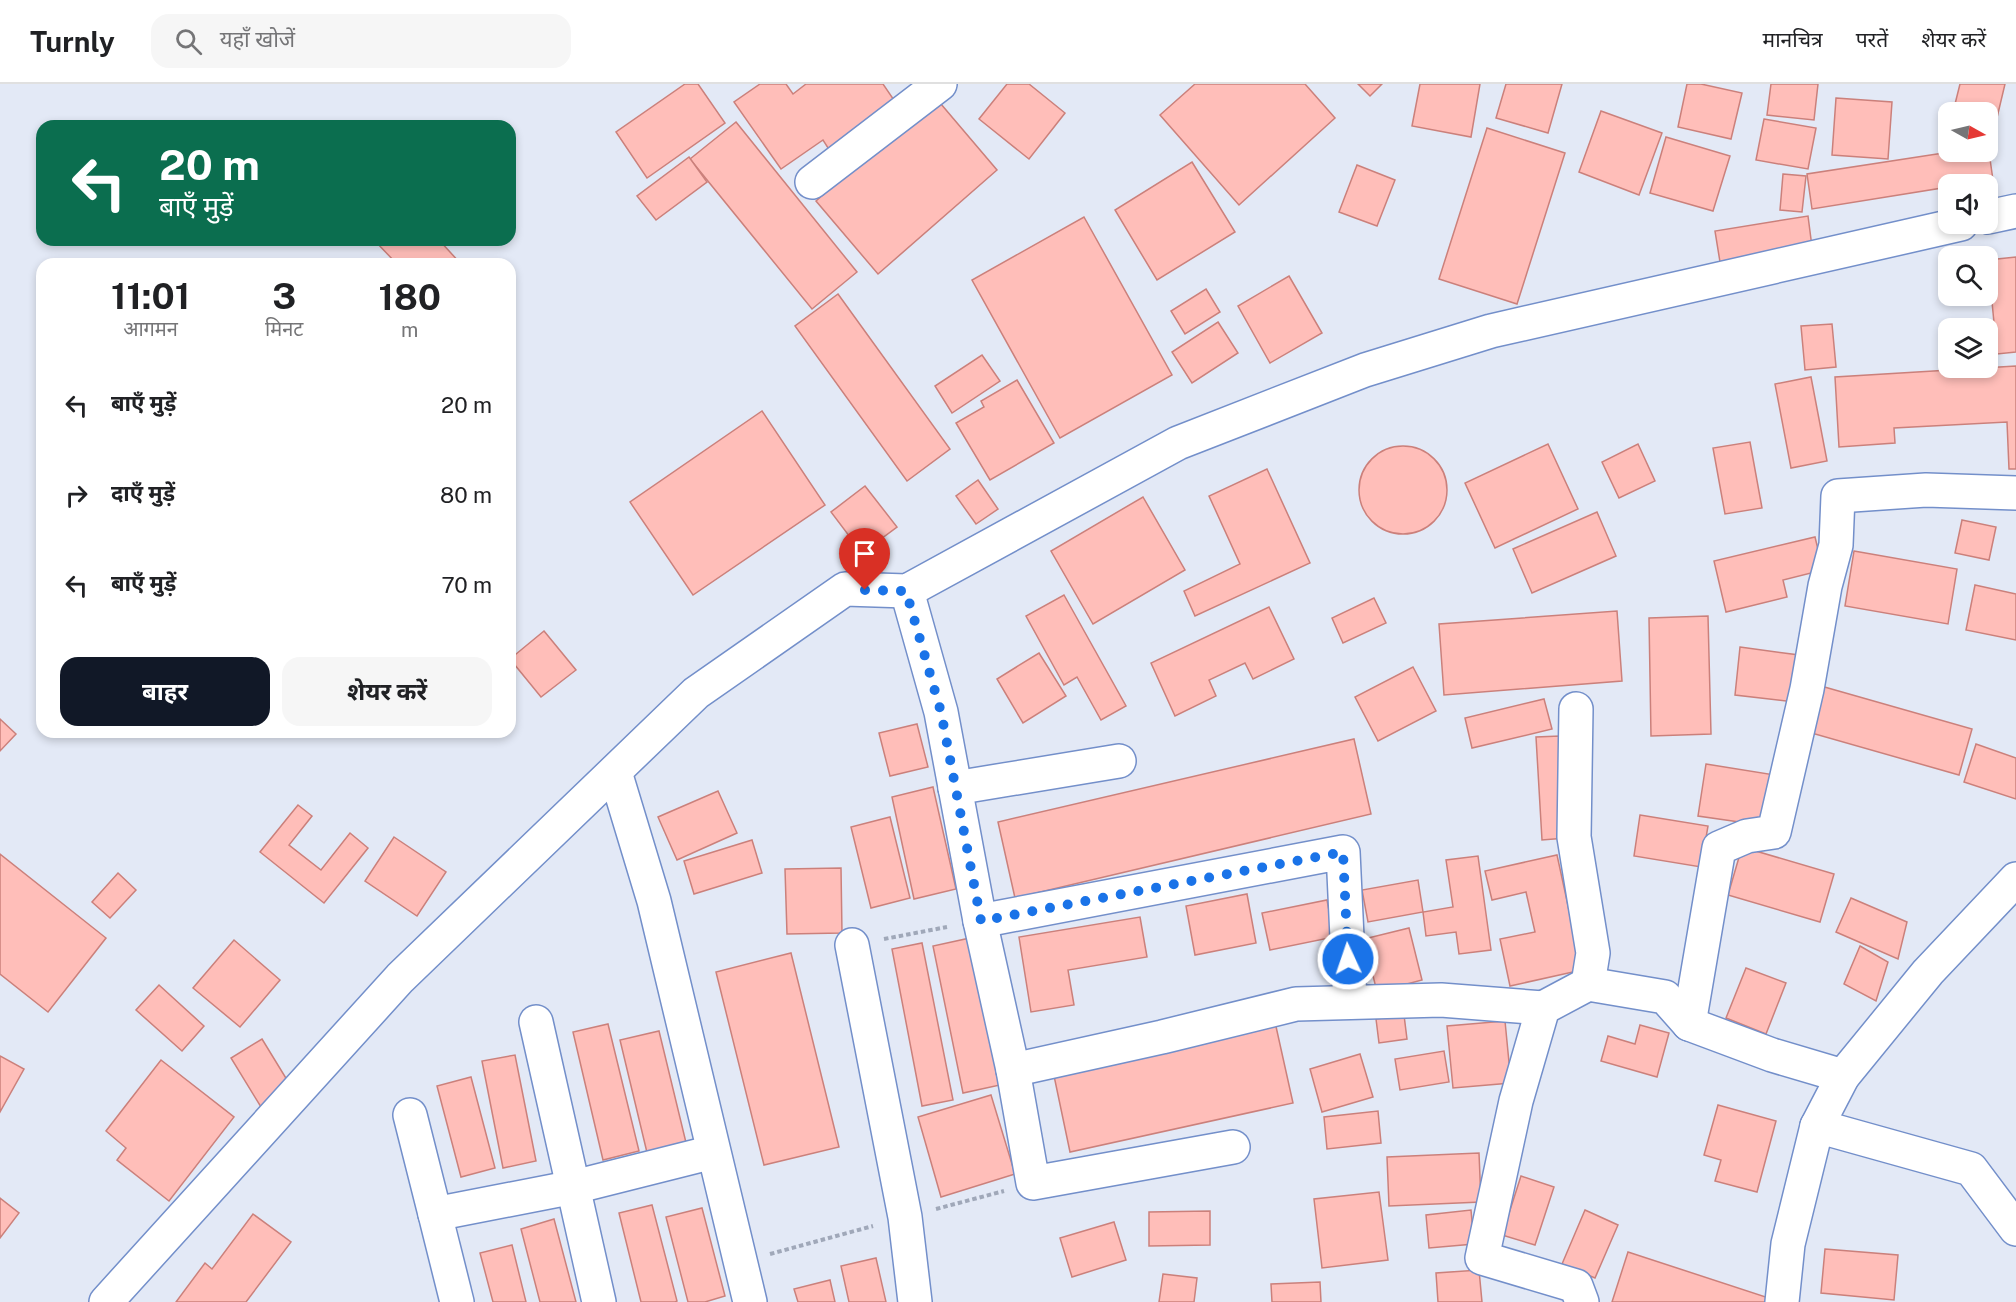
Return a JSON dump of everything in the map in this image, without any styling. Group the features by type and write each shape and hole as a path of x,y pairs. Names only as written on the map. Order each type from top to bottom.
{"street":[{"path":"812,182 940,84"},
{"path":"1998,215 2016,211"},
{"path":"106,1302 400,978 696,693 845,589 906,591 1178,443 1365,370 1491,331 1938,229"},
{"path":"1689,1024 1719,848 1747,836 1774,832 1807,689 1825,586 1836,545 1838,496 1926,490 2016,493"},
{"path":"906,591 941,712 981,921 1013,1070 1033,1183 1233,1147"},
{"path":"1576,710 1574,837 1593,952 1588,984"},
{"path":"955,789 1119,761"},
{"path":"615,772 654,901 750,1302"},
{"path":"981,921 1343,852 1350,1002"},
{"path":"1782,1302 1788,1245 1817,1126 1843,1077 1928,972 2016,879"},
{"path":"852,945 905,1217 915,1302"},
{"path":"1013,1070 1296,1004 1441,1000 1543,1008 1588,984 1665,997 1689,1024 1772,1055 1843,1077"},
{"path":"1543,1008 1516,1101 1482,1258 1576,1286 1582,1302"},
{"path":"536,1022 599,1302"},
{"path":"410,1115 457,1302"},
{"path":"1817,1126 1971,1169 2016,1229"},
{"path":"435,1214 574,1187 714,1152"}],"path":[{"path":"852,945 981,921"}],"building":[{"path":"685,84 698,84 725,123 647,178 616,132"},
{"path":"760,84 786,84 793,94 806,84 883,84 896,103 830,151 823,140 781,169 734,102"},
{"path":"1007,84 1029,84 1065,113 1029,159 979,119"},
{"path":"1195,84 1305,84 1335,118 1239,205 1160,115"},
{"path":"1358,84 1382,84 1370,96"},
{"path":"1420,84 1480,84 1471,137 1412,126"},
{"path":"1506,84 1562,84 1548,133 1496,118"},
{"path":"1687,84 1701,84 1742,93 1731,139 1678,127"},
{"path":"1771,84 1818,84 1814,120 1767,115"},
{"path":"1960,84 2005,84 1998,113 1998,102 1956,102"},
{"path":"935,97 997,170 878,274 816,201"},
{"path":"1836,98 1892,102 1888,159 1832,155"},
{"path":"1601,111 1662,133 1639,195 1579,172"},
{"path":"1764,119 1816,128 1808,169 1756,160"},
{"path":"736,122 857,272 812,309 690,159"},
{"path":"1487,128 1565,153 1517,304 1439,279"},
{"path":"1666,137 1730,156 1713,211 1650,193"},
{"path":"1938,154 1938,162 1990,162 1992,174 1938,174 1938,189 1812,209 1807,174"},
{"path":"689,157 707,182 656,220 637,196"},
{"path":"1192,162 1235,232 1157,280 1115,210"},
{"path":"1357,165 1395,180 1377,226 1339,212"},
{"path":"1783,174 1806,176 1802,212 1780,210"},
{"path":"1808,216 1812,247 1720,262 1715,231"},
{"path":"1084,217 1172,375 1060,438 972,280"},
{"path":"380,246 444,246 456,258 391,258"},
{"path":"2016,257 2016,352 1998,354 1998,318 1994,318 1992,306 1998,306 1998,259"},
{"path":"1289,276 1322,333 1270,363 1238,306"},
{"path":"1206,289 1220,312 1185,334 1171,311"},
{"path":"838,294 950,449 907,481 795,326"},
{"path":"1218,322 1238,353 1192,383 1172,352"},
{"path":"1832,324 1836,367 1805,370 1801,326"},
{"path":"982,355 1000,381 952,413 935,386"},
{"path":"2016,366 2016,469 2009,469 2007,422 1894,428 1895,443 1839,447 1835,377 1938,371 1938,378 1998,378 1998,367"},
{"path":"1811,377 1827,461 1791,468 1775,384"},
{"path":"1017,380 1054,443 990,480 956,423 984,407 981,401"},
{"path":"762,411 825,505 693,595 630,502"},
{"path":"1750,442 1762,508 1725,514 1713,448"},
{"path":"1548,444 1578,509 1495,548 1465,483"},
{"path":"1638,444 1655,481 1619,498 1602,462"},
{"path":"1403,446 1420,450 1434,459 1443,473 1447,490 1443,507 1434,521 1420,530 1403,534 1386,530 1372,521 1363,507 1359,490 1363,473 1372,459 1386,450"},
{"path":"1267,469 1310,563 1195,616 1184,591 1240,564 1209,496"},
{"path":"978,480 998,509 976,524 956,496"},
{"path":"865,486 897,527 862,553 831,512"},
{"path":"1143,497 1185,570 1093,624 1051,551"},
{"path":"1597,512 1616,556 1532,593 1513,549"},
{"path":"1962,520 1996,527 1989,560 1955,553"},
{"path":"1815,537 1823,570 1783,580 1787,597 1726,612 1714,561"},
{"path":"1854,551 1957,569 1948,624 1845,606"},
{"path":"1975,585 2016,594 2016,640 1966,630"},
{"path":"1064,595 1126,706 1101,720 1077,677 1064,685 1026,616"},
{"path":"1374,598 1386,623 1343,643 1332,618"},
{"path":"1269,607 1294,659 1253,679 1245,663 1209,680 1216,696 1175,716 1151,663"},
{"path":"1617,611 1622,681 1444,695 1439,624"},
{"path":"1708,616 1711,734 1651,736 1649,618"},
{"path":"544,631 576,670 541,697 516,666 516,654"},
{"path":"1740,647 1799,655 1794,702 1735,695"},
{"path":"1039,653 1066,696 1023,723 997,679"},
{"path":"1413,667 1436,711 1378,741 1355,697"},
{"path":"1821,686 1972,729 1959,775 1808,732"},
{"path":"1544,699 1552,729 1472,748 1465,718"},
{"path":"0,719 16,734 0,751"},
{"path":"917,724 928,767 890,776 879,733"},
{"path":"1560,736 1566,838 1542,840 1536,737"},
{"path":"1354,739 1371,814 1015,898 998,822"},
{"path":"1976,744 2016,758 2016,799 1964,782"},
{"path":"1706,764 1775,775 1767,826 1698,816"},
{"path":"933,787 956,889 914,899 892,797"},
{"path":"718,791 737,833 677,860 658,817"},
{"path":"298,805 312,816 289,845 321,870 350,833 368,848 324,903 260,852"},
{"path":"1640,815 1708,826 1701,867 1634,856"},
{"path":"890,817 910,898 871,908 851,827"},
{"path":"394,837 446,872 417,916 365,881"},
{"path":"752,840 762,873 694,894 684,861"},
{"path":"1742,847 1834,874 1820,922 1728,895"},
{"path":"0,854 106,938 48,1012 0,974"},
{"path":"1557,855 1582,970 1510,986 1500,939 1535,932 1526,892 1492,900 1485,871"},
{"path":"1478,856 1491,950 1459,954 1456,932 1426,936 1423,912 1453,907 1446,860"},
{"path":"841,868 842,933 787,934 785,869"},
{"path":"118,873 136,890 110,918 92,902"},
{"path":"1418,880 1423,912 1368,922 1362,890"},
{"path":"1247,894 1256,943 1195,955 1186,906"},
{"path":"1851,898 1907,922 1898,959 1836,932"},
{"path":"1327,900 1334,937 1270,950 1262,913"},
{"path":"1140,917 1147,957 1068,970 1074,1005 1031,1012 1019,937"},
{"path":"1409,928 1422,980 1377,992 1364,939"},
{"path":"970,938 1000,1085 963,1093 933,946"},
{"path":"234,940 280,980 240,1027 193,988"},
{"path":"922,943 953,1100 922,1106 892,949"},
{"path":"1860,946 1888,962 1876,1001 1844,984"},
{"path":"791,953 839,1147 764,1165 716,972"},
{"path":"1746,968 1786,983 1766,1034 1726,1018"},
{"path":"159,985 204,1026 182,1051 136,1010"},
{"path":"1404,1015 1407,1039 1379,1043 1376,1019"},
{"path":"1505,1021 1511,1083 1453,1088 1447,1026"},
{"path":"1275,1022 1293,1103 1070,1152 1053,1071"},
{"path":"608,1024 639,1151 603,1160 573,1032"},
{"path":"1640,1025 1669,1033 1657,1077 1601,1061 1608,1036 1635,1044"},
{"path":"659,1031 689,1155 650,1165 620,1040"},
{"path":"262,1039 292,1088 261,1107 231,1058"},
{"path":"1444,1051 1449,1082 1400,1090 1395,1059"},
{"path":"1360,1054 1373,1097 1322,1112 1310,1069"},
{"path":"515,1055 536,1161 503,1168 482,1061"},
{"path":"0,1056 24,1069 0,1112"},
{"path":"161,1060 234,1117 169,1201 117,1160 126,1148 106,1131"},
{"path":"471,1077 495,1168 461,1177 437,1086"},
{"path":"991,1095 1015,1174 941,1197 918,1117"},
{"path":"1718,1105 1776,1121 1757,1192 1715,1181 1721,1160 1704,1155"},
{"path":"1378,1111 1381,1143 1327,1149 1324,1117"},
{"path":"1479,1153 1481,1202 1389,1206 1387,1157"},
{"path":"1521,1176 1554,1187 1535,1245 1502,1235"},
{"path":"1379,1192 1388,1260 1322,1268 1314,1199"},
{"path":"0,1198 19,1213 0,1238"},
{"path":"652,1205 677,1301 675,1302 641,1302 619,1213"},
{"path":"702,1208 725,1296 705,1302 688,1302 666,1217"},
{"path":"1471,1210 1474,1244 1429,1248 1426,1215"},
{"path":"1585,1210 1618,1225 1595,1278 1562,1264"},
{"path":"1210,1211 1210,1245 1149,1246 1149,1212"},
{"path":"253,1214 291,1242 246,1302 176,1302 205,1263 212,1269"},
{"path":"554,1219 576,1302 540,1302 521,1229"},
{"path":"1114,1222 1126,1260 1072,1277 1060,1238"},
{"path":"512,1245 526,1302 493,1302 480,1253"},
{"path":"1825,1249 1898,1255 1894,1300 1821,1293"},
{"path":"1628,1252 1778,1301 1612,1302"},
{"path":"876,1258 886,1302 849,1302 841,1266"},
{"path":"1479,1270 1482,1302 1438,1302 1436,1273"},
{"path":"1163,1274 1197,1278 1194,1302 1159,1302"},
{"path":"830,1280 835,1302 798,1302 794,1289"},
{"path":"1320,1282 1321,1302 1272,1302 1271,1284"}],"route":[{"path":"865,590 906,591 941,712 981,921 1343,852 1348,959"}]}
